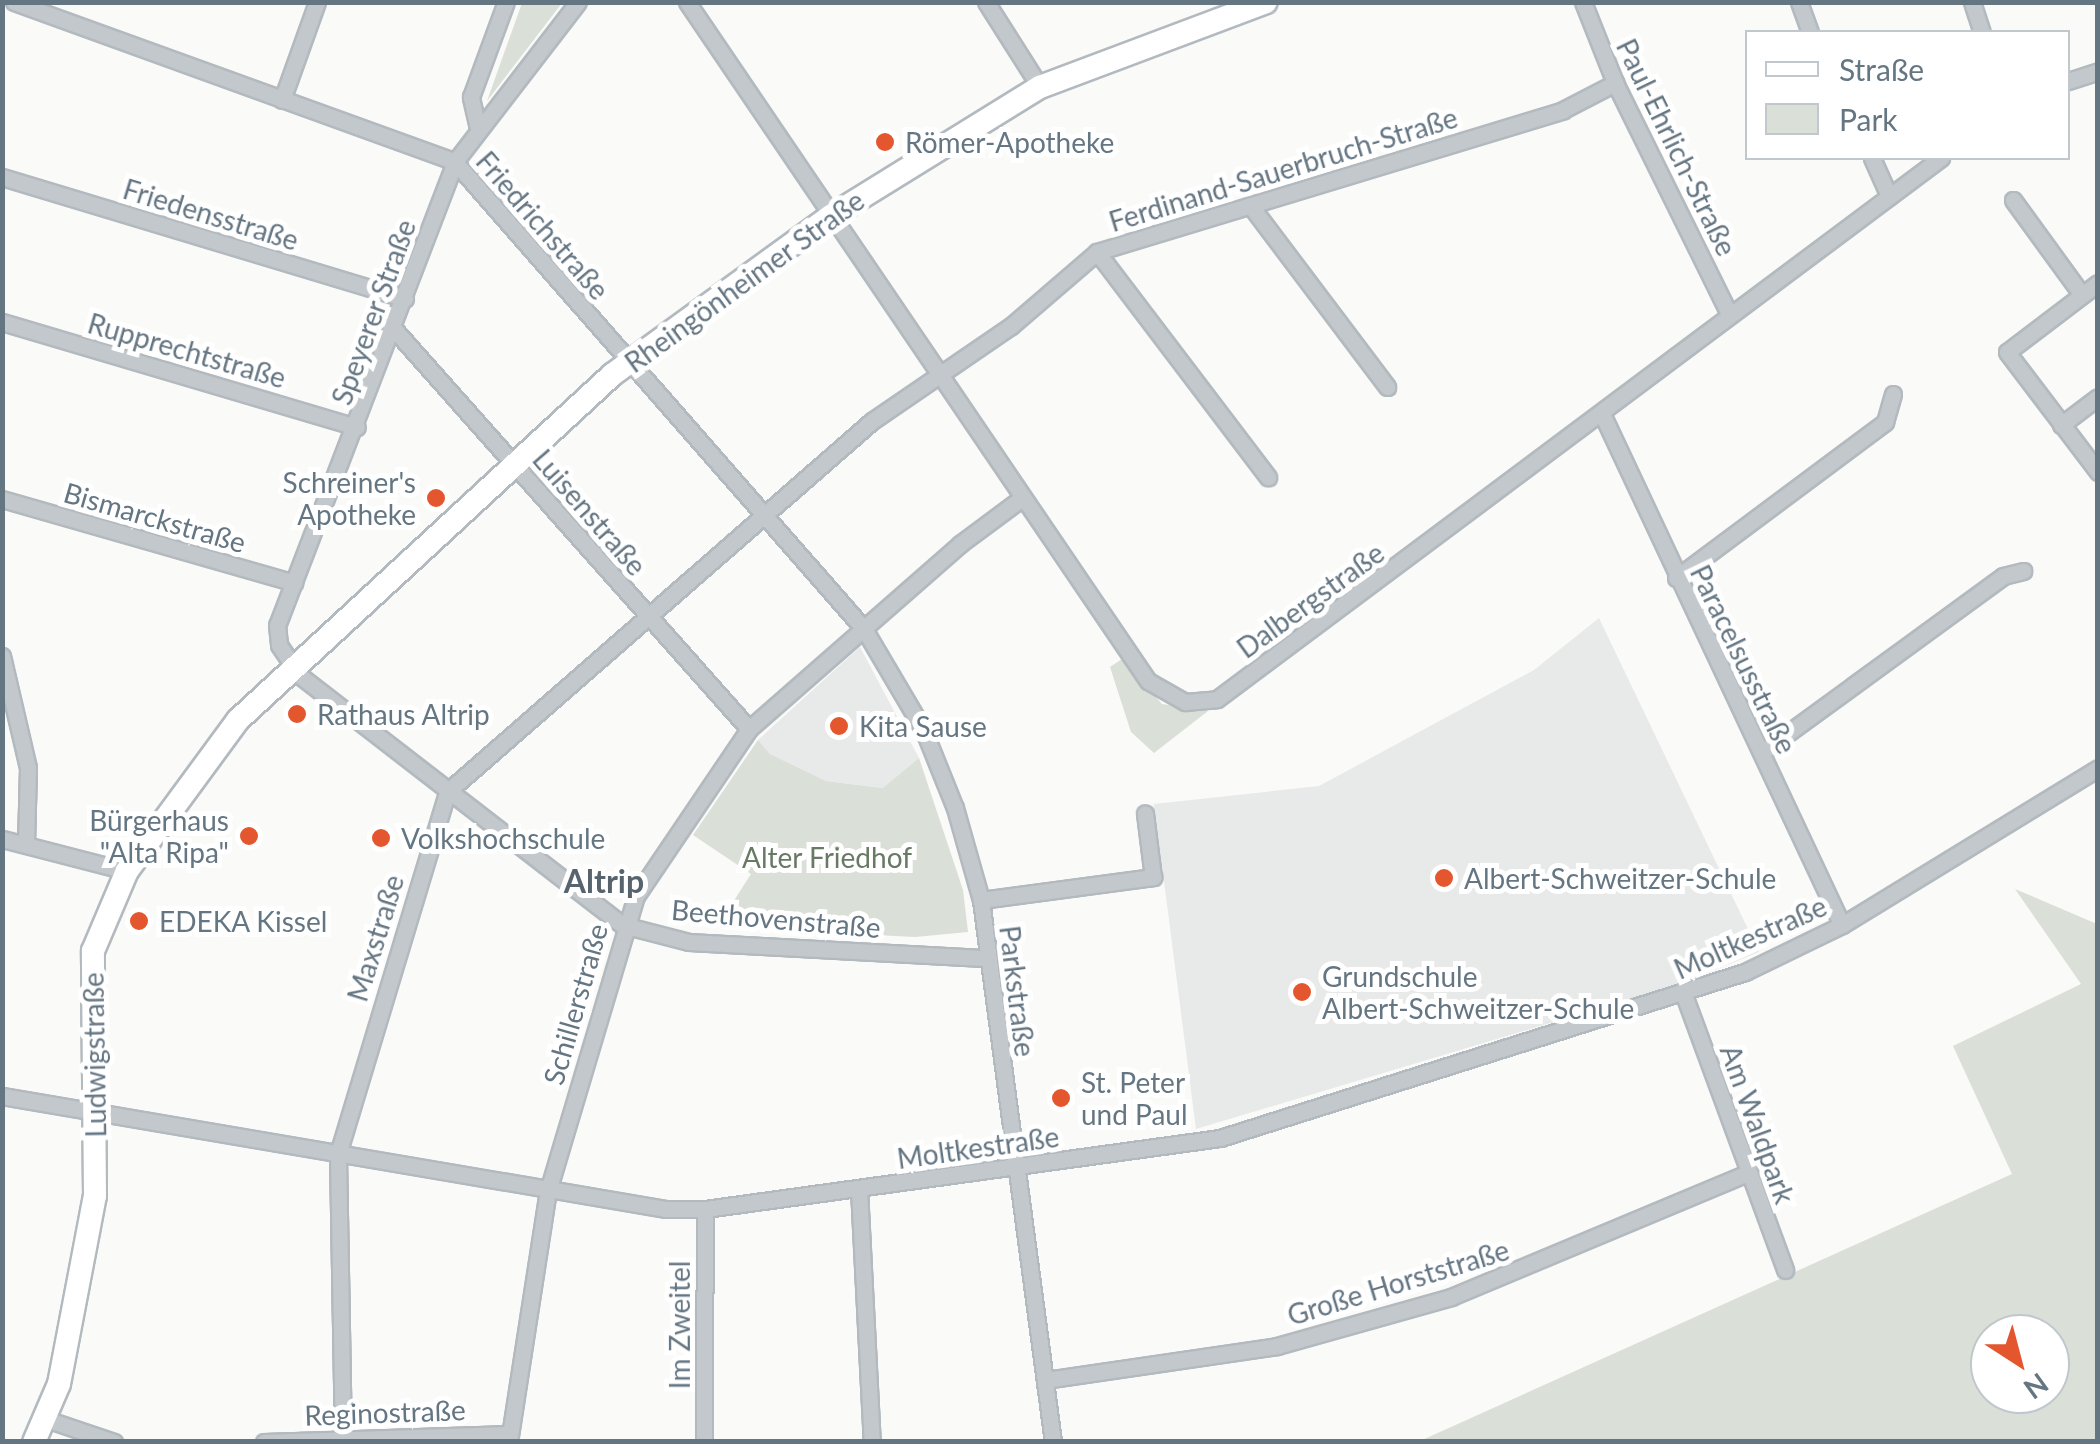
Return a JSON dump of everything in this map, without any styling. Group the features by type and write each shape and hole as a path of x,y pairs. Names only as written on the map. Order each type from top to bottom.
{"street":[{"name":"Friedrichstraße","path":"14,2 455,162 864,630"},
{"path":"282,100 317,2"},
{"path":"478,128 471,98 506,2"},
{"name":"Speyerer Straße","path":"290,664 277,624 357,427 455,162 578,2"},
{"name":"Dalbergstraße","path":"688,2 1148,681 1185,702 1217,699 1604,416 1728,312 1938,160"},
{"path":"986,2 1040,87"},
{"name":"Rheingönheimer Straße","path":"290,664 631,364 831,216 1040,87 1266,2"},
{"name":"Paul-Ehrlich-Straße","path":"1584,2 1615,83 1728,312"},
{"path":"1799,2 1809,30"},
{"path":"1972,2 1981,30"},
{"path":"2070,80 2098,71"},
{"name":"Ferdinand-Sauerbruch-Straße","path":"939,375 1011,326 1097,252 1563,110 1615,83"},
{"path":"1873,160 1889,196"},
{"name":"Friedensstraße","path":"2,176 405,298"},
{"path":"2013,200 2082,294"},
{"path":"1250,205 1388,387"},
{"path":"1097,252 1268,477"},
{"path":"2098,283 2008,352 2098,472"},
{"name":"Rupprechtstraße","path":"2,322 357,427"},
{"name":"Luisenstraße","path":"394,328 749,730"},
{"path":"446,792 763,513 872,421 939,375"},
{"path":"1676,578 1886,422 1893,394"},
{"path":"2061,425 2098,397"},
{"name":"Paracelsusstraße","path":"1604,416 1676,578 1842,924"},
{"name":"Bismarckstraße","path":"2,498 294,583"},
{"name":"Schillerstraße","path":"509,1438 548,1190 623,925 749,730 1022,498"},
{"path":"1762,752 2003,576 2022,571"},
{"name":"Parkstraße","path":"864,630 924,731 955,808 981,900 1053,1442"},
{"path":"2,656 28,768 26,844"},
{"name":"Beethovenstraße","path":"290,664 446,792 623,925 689,942 988,958"},
{"name":"Ludwigstraße","path":"34,1442 46,1418 89,1241 95,1196 93,951 127,871 238,720 290,664"},
{"name":"Moltkestraße","path":"2,1096 93,1116 548,1190 705,1209 1220,1138 1684,995 1842,924 2098,768"},
{"name":"Maxstraße","path":"342,1440 338,1154 446,792"},
{"path":"981,900 1153,877 1145,814"},
{"path":"2,839 127,871"},
{"name":"Am Waldpark","path":"1684,995 1785,1270"},
{"name":"Große Horststraße","path":"1045,1380 1277,1346 1451,1296 1748,1172"},
{"path":"859,1189 872,1442"},
{"name":"Im Zweitel","path":"704,1442 705,1209"},
{"path":"46,1418 114,1442"},
{"name":"Reginostraße","path":"264,1442 509,1438"}],"shaded area":[{"name":"Albert-Schweitzer-Schule","path":"1599,618 1759,952 1681,984 1196,1129 1154,804 1319,786 1534,670"},
{"name":"Kita Sause","path":"860,647 919,758 884,788 826,781 770,754 758,740"}],"green space":[{"path":"522,3 562,3 487,101"},
{"path":"1122,659 1162,704 1208,711 1154,753 1131,732 1110,667"},
{"name":"Alter Friedhof","path":"758,740 770,754 826,781 883,788 919,758 963,890 968,932 915,937 717,927 751,874 693,835"},
{"path":"2015,889 2097,924 2097,1441 1420,1441 2012,1174 1953,1046 2081,984"}],"place":[{"name":"Römer-Apotheke","path":"885,142"},
{"name":"Schreiner's Apotheke","path":"436,498"},
{"name":"Rathaus Altrip","path":"297,714"},
{"name":"Kita Sause","path":"839,726"},
{"name":"Bürgerhaus \"Alta Ripa\"","path":"249,836"},
{"name":"Volkshochschule","path":"381,838"},
{"name":"Albert-Schweitzer-Schule","path":"1444,878"},
{"name":"EDEKA Kissel","path":"139,921"},
{"name":"Grundschule Albert-Schweitzer-Schule","path":"1302,992"},
{"name":"St. Peter und Paul","path":"1061,1098"}],"district":[{"name":"Altrip","path":"604,881"}]}
